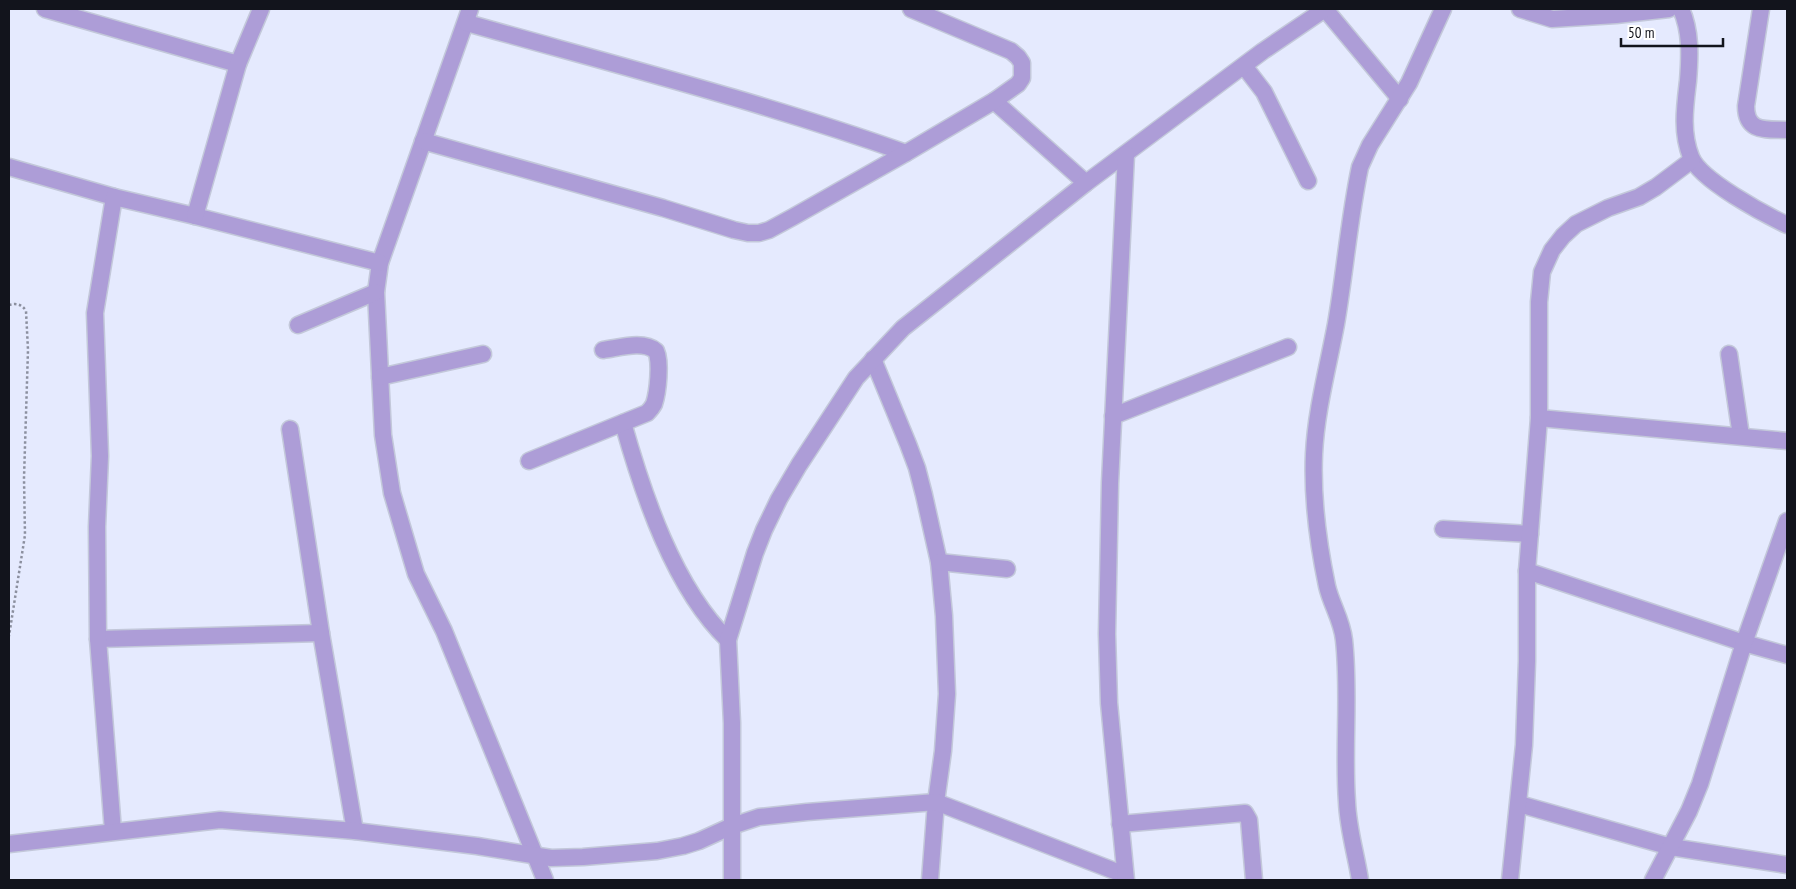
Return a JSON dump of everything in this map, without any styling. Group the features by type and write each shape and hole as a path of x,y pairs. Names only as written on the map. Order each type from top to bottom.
{"street":[{"path":"44,9 238,64"},
{"path":"195,216 238,64 261,9"},
{"path":"423,141 663,208 734,230 759,233 781,224 906,153 994,101 1018,84 1022,78 1022,63 1011,51 911,9"},
{"path":"732,880 732,723 728,640 755,553 779,499 856,378 903,328 1086,183 1244,66 1325,9 1400,99"},
{"path":"1360,880 1347,804 1345,774 1347,705 1344,639 1328,588 1323,563 1315,509 1314,454 1360,167 1370,145 1400,99 1422,57 1443,9"},
{"path":"1520,9 1542,11 1552,18 1616,15 1669,9"},
{"path":"1681,9 1689,45 1684,131 1692,160 1711,179 1787,225"},
{"path":"1761,9 1746,116 1751,124 1758,128 1787,130"},
{"path":"545,880 444,631 416,574 392,493 383,435 376,292 380,263 468,16 859,136 906,153"},
{"path":"1244,66 1264,92 1308,181"},
{"path":"994,101 1086,183"},
{"path":"9,844 220,820 355,831 470,845 551,858 583,858 670,849 699,841 748,820 776,815 936,802 1125,878 1107,662 1110,493 1126,154"},
{"path":"1510,880 1524,745 1527,571 1540,418 1539,288 1542,272 1552,250 1576,224 1608,208 1638,197 1656,187 1692,160"},
{"path":"9,167 114,197 380,263"},
{"path":"113,831 98,640 97,528 100,456 95,313 114,197"},
{"path":"298,325 376,292"},
{"path":"529,461 623,423 646,413 652,408 659,366 658,354 652,347 644,345 603,350"},
{"path":"1113,416 1288,347"},
{"path":"380,378 483,354"},
{"path":"1729,354 1741,436"},
{"path":"873,359 917,468 939,562 944,616 946,694 943,751 936,802 930,880"},
{"path":"1540,418 1787,441"},
{"path":"623,423 642,486 660,532 683,579 698,604 714,627 728,640"},
{"path":"290,429 321,633 355,831"},
{"path":"1653,880 1671,847 1700,784 1744,643 1787,521"},
{"path":"1443,529 1530,534"},
{"path":"939,562 1008,569"},
{"path":"1527,571 1744,643 1787,655"},
{"path":"98,640 321,633"},
{"path":"1519,804 1671,847 1787,865"},
{"path":"1120,824 1245,813 1249,820 1254,880"}],"path":[{"path":"9,305 20,305 26,311 28,350 24,478 25,535 9,636"}]}
